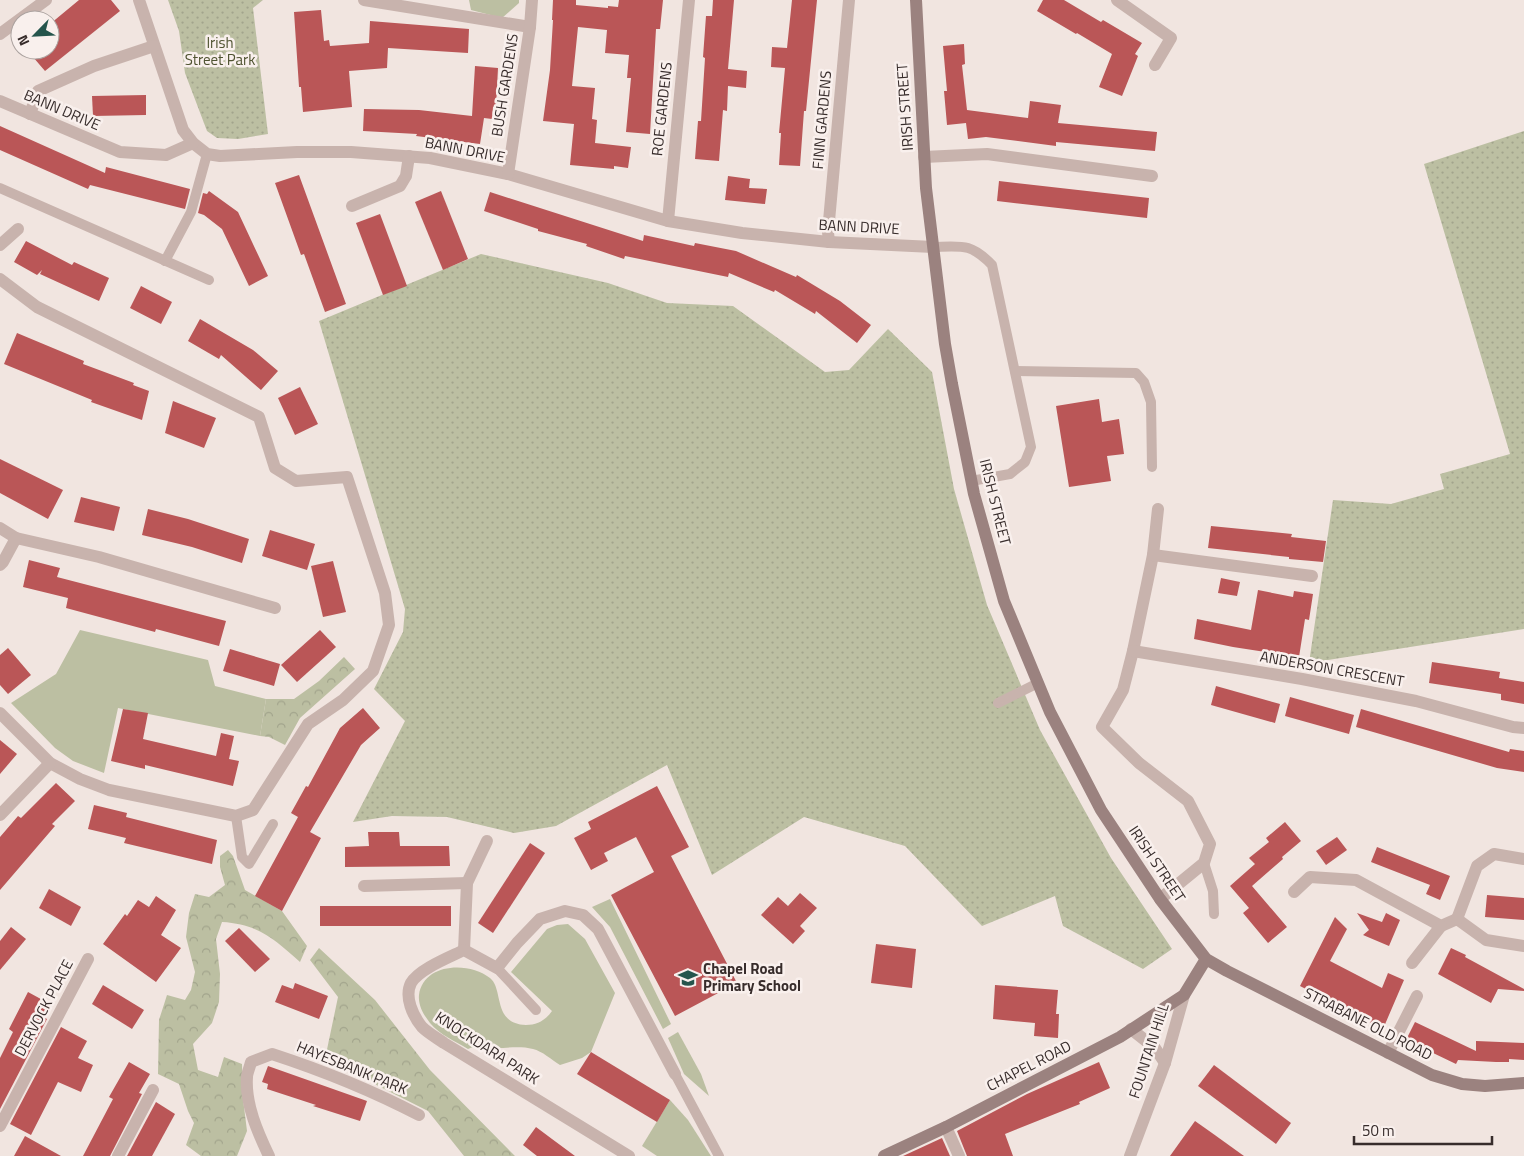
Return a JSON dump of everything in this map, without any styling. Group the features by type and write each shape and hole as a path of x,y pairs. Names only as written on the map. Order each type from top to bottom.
{"main road":[{"name":"IRISH STREET","path":"916,0 924,157 933,248 949,368 971,481 1004,601 1050,712 1102,810 1160,899 1206,959"},
{"name":"FOUNTAIN HILL","path":"1184,995 1206,959"},
{"name":"STRABANE OLD ROAD","path":"1206,959 1432,1075 1462,1084 1485,1086 1524,1083"},
{"name":"CHAPEL ROAD","path":"884,1156 946,1127 1131,1030 1184,995"}],"street":[{"path":"0,34 46,0"},
{"path":"139,0 183,130 193,143 207,154"},
{"path":"364,0 530,27"},
{"name":"BUSH GARDENS","path":"508,174 530,27 532,0"},
{"name":"ROE GARDENS","path":"668,221 689,0"},
{"name":"FINN GARDENS","path":"829,242 828,232 849,0"},
{"path":"1117,0 1171,38 1155,65"},
{"path":"30,114 38,91 94,66 154,46"},
{"name":"BANN DRIVE","path":"0,102 120,152 166,155 193,143"},
{"name":"BANN DRIVE","path":"207,154 220,156 297,152 351,152 430,158 508,174 668,221 742,233 829,242 933,248"},
{"path":"924,157 987,154 1152,176"},
{"path":"352,206 400,186 406,176 409,156"},
{"path":"0,245 18,229"},
{"path":"0,279 37,307 259,417 275,468 296,481 347,477 385,593 389,625 373,671 343,700 308,724 252,810 236,816 109,790 80,779 50,763 0,713"},
{"path":"1158,509 1153,555 1123,690 1102,727 1139,763 1188,801 1210,844 1204,863 1160,899"},
{"path":"0,528 16,538 99,557 275,608"},
{"path":"0,565 16,538"},
{"path":"1153,555 1312,576"},
{"name":"ANDERSON CRESCENT","path":"1133,651 1388,695 1513,727 1524,728"},
{"path":"0,815 50,763"},
{"path":"487,841 467,883 464,950 497,968 540,919 565,911 583,915 598,929 675,1074"},
{"path":"1412,964 1442,926 1457,919 1477,866 1494,854 1524,859"},
{"path":"1294,892 1310,877 1356,880 1442,926"},
{"path":"364,886 467,883"},
{"path":"1457,919 1486,940 1524,946"},
{"name":"KNOCKDARA PARK","path":"464,950 430,966 412,983 409,993 410,1006 422,1027 444,1043 629,1156"},
{"name":"DERVOCK PLACE","path":"0,1126 88,959"},
{"name":"FOUNTAIN HILL","path":"1130,1156 1164,1063 1184,995"},
{"path":"1388,1053 1416,996"},
{"path":"1131,1030 1155,1048 1164,1063"},
{"name":"HAYESBANK PARK","path":"269,1156 261,1139 250,1104 247,1077 251,1062 272,1054 339,1077 383,1096 419,1115"},
{"path":"118,1156 153,1090"},
{"path":"946,1127 959,1156"}],"lane":[{"path":"165,260 191,212 207,154"},
{"path":"0,188 209,280"},
{"path":"933,248 962,246 981,253 992,266 1032,448 1025,462 1010,474 971,481"},
{"path":"1015,371 1136,373 1144,382 1152,402 1152,467"},
{"path":"998,703 1038,683"},
{"path":"236,816 242,857 249,864 273,824"},
{"path":"1204,863 1213,891 1214,914"},
{"path":"497,968 536,1010"},
{"path":"675,1074 718,1156"}],"green space":[{"name":"Irish Street Park","path":"168,0 263,0 253,8 268,134 238,139 217,138 207,131 185,73 179,31"},
{"path":"469,0 519,0 519,3 502,18 471,10"},
{"path":"1524,131 1524,629 1309,663 1333,500 1391,504 1444,489 1440,474 1510,454 1424,164"},
{"path":"481,254 608,283 667,303 733,306 825,372 849,370 888,329 932,372 954,489 987,605 1040,730 1111,858 1172,949 1143,969 1063,926 1055,896 982,926 905,846 804,817 712,875 667,765 556,826 514,833 447,817 392,816 353,822 405,721 374,689 403,632 405,609 319,321"},
{"path":"80,630 208,660 215,686 266,699 260,736 118,708 104,773 73,761 55,748 11,703 56,674"},
{"path":"344,657 355,669 300,718 285,745 269,737 260,736 266,699 294,699 319,681"},
{"path":"228,850 233,856 245,890 282,911 307,946 300,962 282,946 256,929 235,923 222,922 216,939 220,974 219,1002 212,1023 193,1044 198,1070 218,1077 224,1057 242,1064 243,1099 247,1131 237,1156 201,1156 186,1145 194,1123 179,1084 158,1074 159,1020 167,995 185,1000 191,990 195,972 186,937 189,913 195,894 209,897 225,885 220,867 220,856"},
{"path":"610,899 671,1024 663,1029 610,927 592,907"},
{"path":"568,924 585,939 615,993 591,1052 582,1058 560,1065 533,1049 519,1047 491,1048 478,1045 468,1049 438,1031 430,1023 420,1007 419,995 422,984 429,976 438,971 459,967 471,969 490,978 497,990 503,1013 508,1019 515,1023 526,1025 537,1023 544,1019 552,1011 511,972 547,929 557,925"},
{"path":"319,948 375,1000 430,1070 515,1156 464,1156 428,1111 325,1059 338,997 310,960"},
{"path":"678,1032 701,1074 709,1096 684,1074 668,1038"},
{"path":"670,1100 688,1120 711,1156 657,1156 642,1146"}],"building":[{"path":"79,0 111,0 120,11 60,59 60,16"},
{"path":"553,0 576,0 576,5 608,8 608,6 618,7 619,0 663,0 660,29 656,29 650,134 626,132 631,78 627,78 629,55 605,53 607,30 578,27 572,86 595,88 592,119 597,120 595,143 631,147 628,168 614,166 614,169 570,165 574,124 543,121 550,70"},
{"path":"713,0 734,0 728,69 747,71 746,88 728,86 727,111 723,110 719,161 695,159 698,121 701,121 706,16 712,16"},
{"path":"792,0 817,0 806,111 804,111 800,166 779,165 781,133 779,133 785,68 771,67 772,47 787,48"},
{"path":"1043,0 1064,0 1142,43 1135,54 1138,56 1122,96 1099,87 1112,54 1037,11"},
{"path":"321,10 324,41 329,40 330,46 369,43 370,21 469,29 468,53 388,48 387,68 349,71 352,107 303,112 301,87 299,87 294,12"},
{"path":"964,44 965,64 962,65 967,110 1028,118 1030,101 1061,105 1058,123 1157,132 1155,151 1056,142 1056,146 986,137 968,139 966,123 947,125 944,91 947,91 943,46"},
{"path":"36,60 59,60 45,71"},
{"path":"475,66 498,68 496,107 493,107 492,119 484,118 480,144 416,136 417,134 363,131 364,109 419,110 472,116"},
{"path":"146,95 146,115 93,116 92,96"},
{"path":"0,126 105,173 106,167 190,189 185,209 90,185 88,189 0,150"},
{"path":"299,175 346,304 325,312 304,254 301,255 275,183"},
{"path":"728,176 750,179 749,188 767,189 765,204 725,200"},
{"path":"999,181 1149,198 1147,218 997,201"},
{"path":"209,191 238,212 268,276 249,286 222,229 204,215 198,213 203,193 207,194"},
{"path":"441,191 468,259 443,270 415,202"},
{"path":"490,192 643,241 644,235 694,246 695,243 736,251 796,277 797,275 840,301 871,325 857,343 816,311 815,314 775,290 774,292 729,273 728,277 625,256 624,259 586,246 587,244 538,231 538,229 484,211"},
{"path":"380,214 407,286 383,295 356,223"},
{"path":"26,241 72,265 74,262 109,278 99,301 40,274 42,270 37,275 14,262"},
{"path":"141,286 172,302 161,324 130,308"},
{"path":"200,319 253,350 278,371 261,390 221,355 219,359 188,341"},
{"path":"17,333 84,361 83,364 134,383 133,385 149,391 142,420 91,402 92,400 4,364"},
{"path":"300,387 318,424 295,435 278,398"},
{"path":"1099,399 1102,422 1119,419 1124,454 1107,456 1111,481 1069,487 1056,406"},
{"path":"173,401 216,418 204,448 165,433"},
{"path":"0,459 63,490 48,519 0,493"},
{"path":"81,497 120,507 114,531 74,522"},
{"path":"148,509 188,519 249,539 242,563 192,547 142,535"},
{"path":"1211,526 1292,534 1291,537 1326,541 1323,562 1208,548"},
{"path":"270,530 315,544 307,570 262,556"},
{"path":"29,560 60,568 57,577 226,621 219,646 156,629 155,632 66,608 68,598 23,587"},
{"path":"333,561 346,612 323,617 311,566"},
{"path":"1221,578 1240,582 1237,596 1218,593"},
{"path":"1258,590 1293,597 1294,591 1313,594 1309,620 1305,619 1299,657 1194,639 1197,619 1251,630"},
{"path":"320,630 336,647 297,682 281,665"},
{"path":"8,648 31,675 8,694 0,685 0,655"},
{"path":"230,649 280,664 274,686 223,671"},
{"path":"1432,662 1500,672 1499,678 1524,682 1524,704 1501,700 1501,694 1429,683"},
{"path":"1216,686 1280,704 1275,723 1211,705"},
{"path":"1290,697 1354,715 1349,734 1285,716"},
{"path":"363,708 380,728 361,745 310,832 321,838 282,911 255,896 298,817 291,813 306,786 308,787 340,728"},
{"path":"123,709 148,713 143,739 216,756 221,733 234,736 229,759 239,761 233,786 145,765 145,769 111,761"},
{"path":"1361,709 1509,752 1510,749 1524,751 1524,772 1497,768 1356,727"},
{"path":"0,740 17,754 0,774"},
{"path":"56,783 75,801 52,824 55,826 0,890 0,837 18,816 21,818"},
{"path":"657,786 689,847 671,856 737,983 675,1016 611,895 654,872 636,837 604,853 608,861 591,870 574,838 591,829 588,822"},
{"path":"94,805 127,813 126,817 217,840 212,864 124,843 126,838 88,829"},
{"path":"1285,822 1301,841 1252,886 1287,927 1268,943 1243,913 1249,908 1230,886 1255,864 1249,858 1269,842 1266,838"},
{"path":"368,832 399,832 400,846 449,846 450,866 345,867 345,847 369,846"},
{"path":"1337,837 1347,850 1326,865 1316,851"},
{"path":"530,843 545,853 493,933 478,923"},
{"path":"1377,847 1450,876 1440,900 1426,894 1430,885 1371,862"},
{"path":"49,889 81,907 71,926 39,908"},
{"path":"800,893 817,908 800,926 805,931 793,944 761,915 778,897 788,906"},
{"path":"1487,895 1524,898 1524,920 1485,917"},
{"path":"156,896 176,910 161,935 181,948 156,982 103,944 138,900 149,907"},
{"path":"320,906 451,906 451,926 320,926"},
{"path":"1357,913 1382,922 1386,913 1400,920 1389,946 1363,935 1369,930"},
{"path":"1335,917 1347,929 1330,961 1382,988 1388,973 1404,980 1383,1029 1300,986"},
{"path":"11,927 26,939 0,970 0,941"},
{"path":"239,928 270,959 255,972 225,941"},
{"path":"876,944 916,949 912,988 871,983"},
{"path":"1451,948 1524,989 1524,991 1498,989 1491,1003 1438,974"},
{"path":"295,983 328,996 319,1019 275,1002 282,985 293,989"},
{"path":"103,985 144,1010 132,1029 92,1004"},
{"path":"995,985 1058,990 1056,1014 1059,1014 1058,1038 1034,1036 1035,1023 993,1019"},
{"path":"28,992 50,1004 43,1017 47,1019 0,1109 0,1058 13,1032 9,1029"},
{"path":"1415,1022 1476,1051 1476,1041 1524,1043 1524,1060 1509,1059 1509,1062 1496,1062 1458,1060 1456,1064 1406,1040"},
{"path":"61,1027 87,1041 78,1058 93,1065 81,1092 58,1082 31,1135 10,1124"},
{"path":"591,1052 670,1100 657,1122 577,1074"},
{"path":"129,1062 150,1074 139,1093 142,1094 110,1156 83,1156 113,1099 109,1097"},
{"path":"1099,1062 1110,1088 1079,1102 1080,1104 1005,1134 1013,1156 967,1156 957,1131 1027,1094"},
{"path":"1214,1065 1291,1123 1276,1144 1198,1086"},
{"path":"268,1066 367,1101 360,1121 267,1089 268,1084 262,1082"},
{"path":"156,1102 175,1114 152,1156 127,1156"},
{"path":"1195,1121 1212,1133 1244,1156 1170,1156"},
{"path":"536,1127 575,1156 537,1156 523,1145"},
{"path":"25,1136 61,1156 14,1156"},
{"path":"942,1138 950,1156 903,1156"}],"place":[{"name":"Chapel Road Primary School","path":"688,978"}]}
